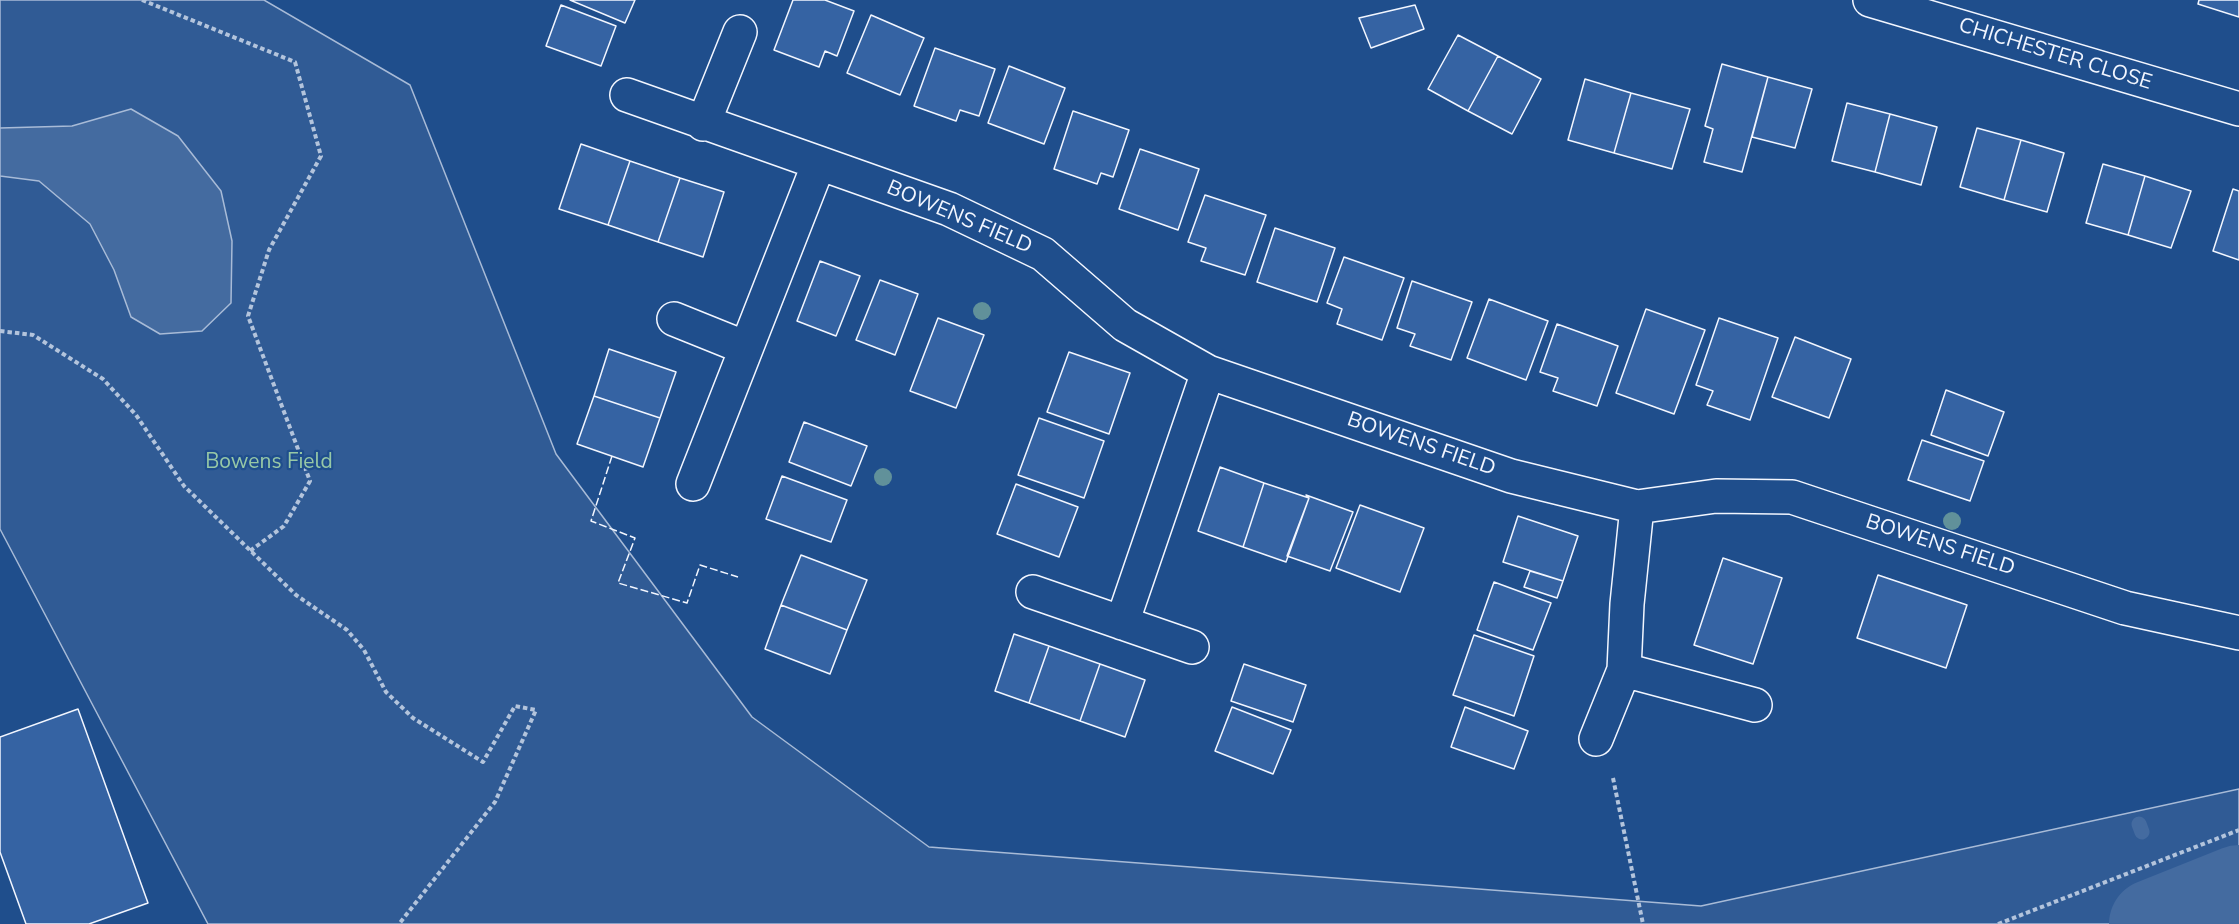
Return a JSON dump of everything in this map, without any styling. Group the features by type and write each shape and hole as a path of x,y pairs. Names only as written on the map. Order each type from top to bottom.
{"street":[{"name":"CHICHESTER CLOSE","path":"1870,0 2239,109"},
{"path":"703,124 740,32"},
{"name":"BOWENS FIELD","path":"627,95 703,124 949,209 1043,254 1125,325 1208,372 1511,476 1637,507 1716,496 1792,497 2125,608 2239,633"},
{"path":"693,484 819,163"},
{"path":"674,319 746,348"},
{"path":"1122,623 1208,372"},
{"path":"1596,739 1624,670 1627,604 1637,507"},
{"path":"1033,592 1192,647"},
{"path":"1624,670 1755,705"}],"path":[{"path":"142,0 295,62 321,156 269,250 248,316 310,481 284,526 250,551"},
{"path":"0,331 33,335 103,379 136,415 184,486 296,596 347,630 364,650 386,692 413,718 483,762 516,706 536,710 495,802 399,924"},
{"path":"1614,779 1643,924"},
{"path":"1998,924 2239,830"}],"shaded area":[{"name":"Bowens Field","path":"0,0 264,0 410,85 556,454 752,717 929,847 1701,906 2239,789 2239,924 208,924 0,529"},
{"path":"131,109 178,136 221,191 232,241 231,303 202,331 160,334 131,317 114,270 90,224 39,181 0,176 0,128 72,126"}],"building":[{"path":"570,0 635,0 625,23"},
{"path":"793,0 825,0 854,11 837,56 825,51 819,67 774,50"},
{"path":"2199,0 2239,0 2239,17 2198,4"},
{"path":"561,5 616,26 601,66 546,46"},
{"path":"1415,5 1424,29 1371,48 1359,18"},
{"path":"871,15 924,38 900,95 847,73"},
{"path":"1458,35 1498,56 1468,111 1428,89"},
{"path":"935,48 995,69 979,116 960,110 956,121 914,106"},
{"path":"1498,56 1541,79 1512,134 1468,111"},
{"path":"1722,64 1768,77 1742,172 1704,162 1713,129 1705,126"},
{"path":"1009,66 1065,88 1044,144 988,123"},
{"path":"1768,77 1812,89 1795,148 1752,137"},
{"path":"1585,79 1631,93 1614,153 1568,140"},
{"path":"1631,93 1690,109 1672,169 1614,153"},
{"path":"1847,103 1890,114 1875,172 1832,161"},
{"path":"1073,111 1129,130 1113,177 1101,173 1097,184 1054,169"},
{"path":"1890,114 1937,127 1921,185 1875,172"},
{"path":"1977,128 2021,140 2004,200 1960,187"},
{"path":"2021,140 2064,153 2047,212 2004,200"},
{"path":"581,144 630,161 608,225 559,209"},
{"path":"1140,149 1199,169 1178,230 1119,209"},
{"path":"630,161 680,178 658,242 608,225"},
{"path":"2103,164 2145,176 2128,235 2086,223"},
{"path":"2145,176 2191,191 2171,248 2128,235"},
{"path":"680,178 724,192 703,257 658,242"},
{"path":"2233,189 2239,191 2239,260 2213,251"},
{"path":"1205,195 1266,215 1245,275 1201,261 1206,248 1188,242"},
{"path":"1275,228 1335,248 1317,302 1257,282"},
{"path":"1344,257 1404,278 1382,340 1337,324 1342,309 1327,303"},
{"path":"820,261 860,276 836,336 797,321"},
{"path":"880,280 918,294 895,355 856,340"},
{"path":"1412,281 1472,302 1451,360 1410,346 1415,334 1397,328"},
{"path":"1489,299 1548,321 1526,380 1467,358"},
{"path":"1646,309 1705,330 1674,414 1616,393"},
{"path":"938,318 984,335 956,408 910,391"},
{"path":"1719,318 1778,338 1750,420 1707,405 1713,391 1696,385"},
{"path":"1557,324 1618,346 1597,406 1553,391 1558,378 1540,372"},
{"path":"1795,337 1851,359 1829,418 1772,397"},
{"path":"609,349 676,372 660,418 594,396"},
{"path":"1069,352 1130,373 1109,434 1047,412"},
{"path":"1946,390 2004,412 1988,456 1931,435"},
{"path":"594,396 660,418 643,467 577,444"},
{"path":"1039,418 1104,441 1084,498 1018,475"},
{"path":"804,422 867,446 851,486 789,462"},
{"path":"1922,440 1984,461 1970,501 1908,480"},
{"path":"1220,467 1264,483 1243,547 1198,531"},
{"path":"782,476 847,500 831,542 766,519"},
{"path":"1264,483 1309,498 1286,562 1243,547"},
{"path":"1016,484 1078,507 1059,557 997,534"},
{"path":"1306,495 1353,512 1330,571 1287,556 1309,498"},
{"path":"1360,505 1424,528 1400,592 1336,568"},
{"path":"1518,516 1578,536 1563,581 1503,562"},
{"path":"801,555 867,580 847,630 781,605"},
{"path":"1723,558 1782,578 1753,664 1694,645"},
{"path":"1530,571 1563,581 1557,598 1524,587"},
{"path":"1878,575 1967,605 1946,668 1857,638"},
{"path":"1494,582 1551,603 1533,650 1477,630"},
{"path":"781,605 847,630 830,674 765,649"},
{"path":"1014,634 1049,646 1029,703 995,691"},
{"path":"1474,635 1534,656 1514,716 1453,695"},
{"path":"1049,646 1100,664 1080,721 1029,703"},
{"path":"1100,664 1145,680 1125,737 1080,721"},
{"path":"1244,664 1306,685 1293,722 1231,701"},
{"path":"1232,707 1291,730 1273,774 1215,751"},
{"path":"1465,707 1528,731 1514,769 1451,747"},
{"path":"78,709 148,903 89,924 26,924 0,852 0,737"}],"waterway":[{"path":"2139,824 2142,832"},
{"path":"2154,924 2239,890"},
{"path":"2169,893 2178,915"}],"fence":[{"path":"612,456 591,521 635,538 618,583 687,603 700,565 738,577"}]}
